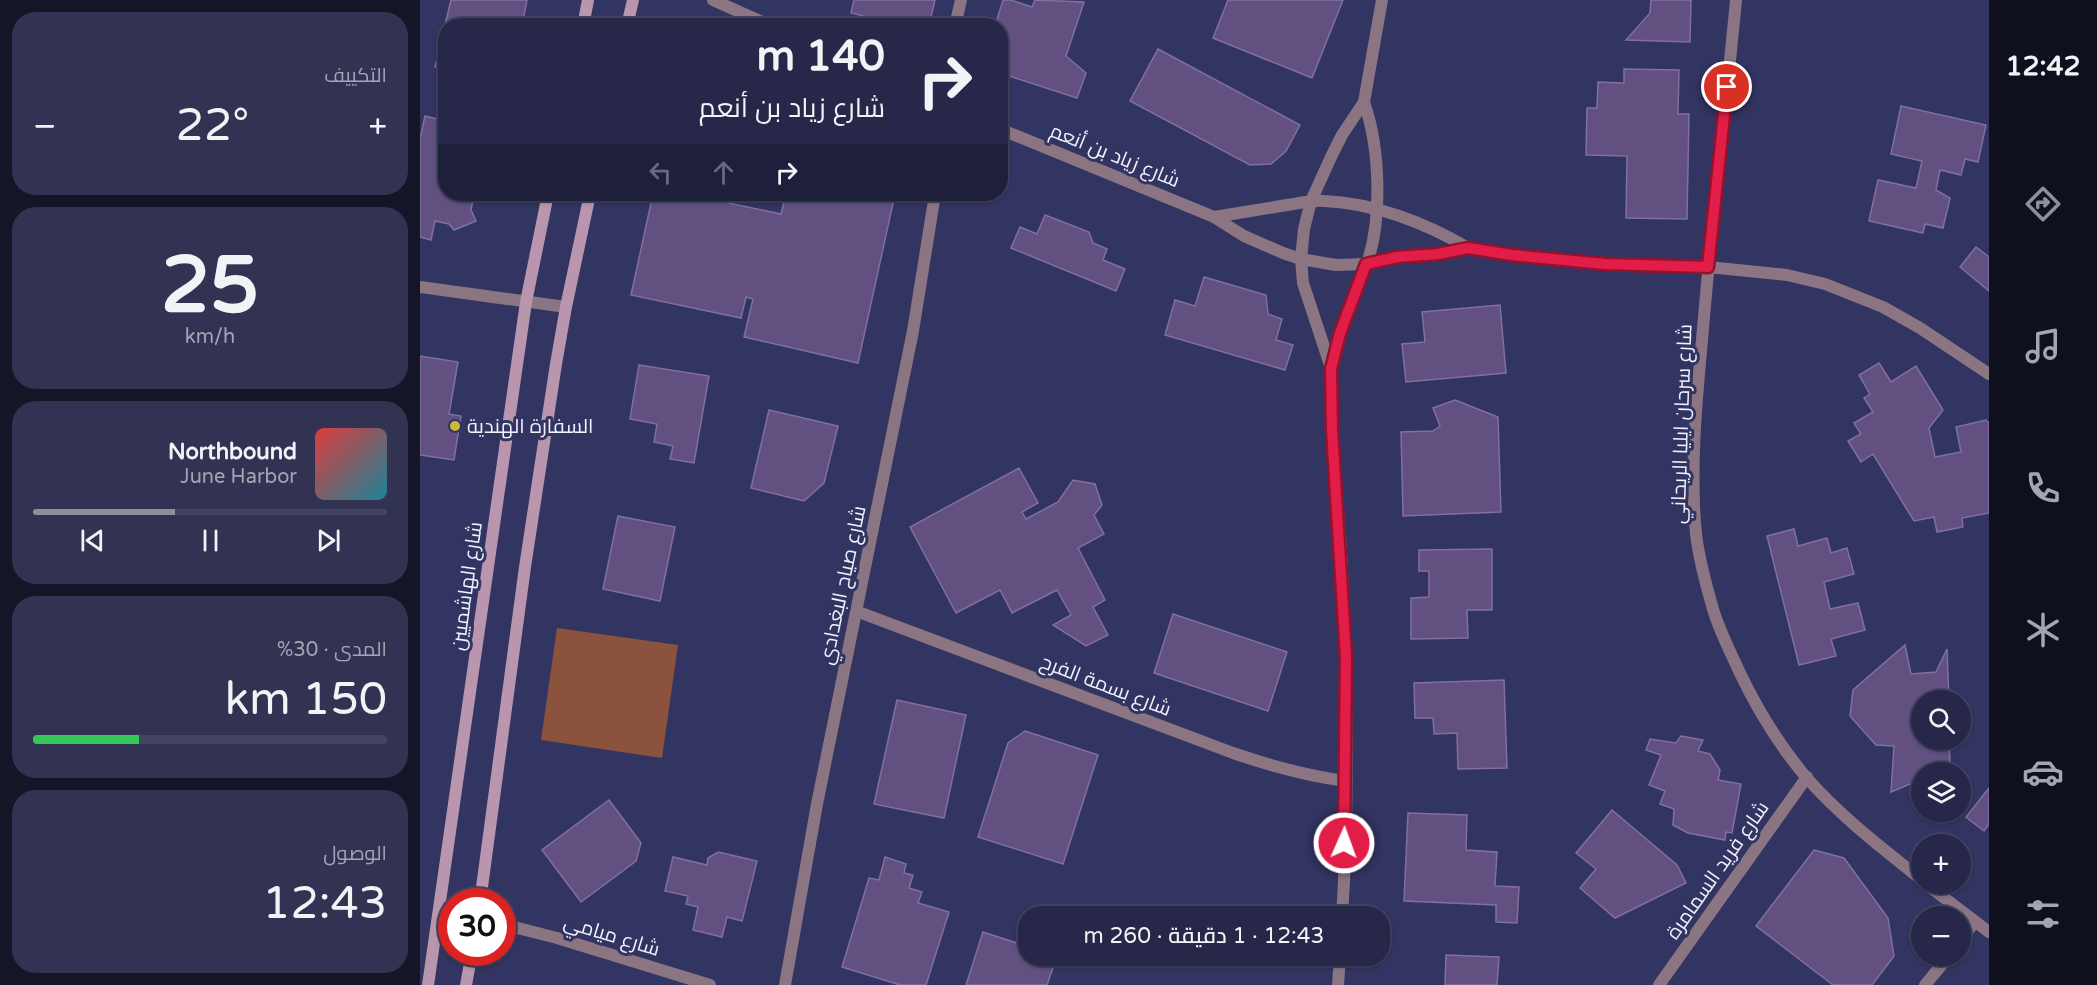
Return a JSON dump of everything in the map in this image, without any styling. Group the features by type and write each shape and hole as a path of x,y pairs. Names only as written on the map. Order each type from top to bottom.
{"main road":[{"path":"585,18 588,0"},
{"path":"629,18 633,0"},
{"name":"شارع الهاشميين","path":"428,985 526,302 547,201"},
{"path":"482,888 525,567 566,307 589,201"},
{"path":"466,985 469,966"}],"street":[{"path":"713,0 753,18"},
{"path":"958,18 962,0"},
{"path":"1342,906 1346,781 1346,657 1332,430 1331,369 1340,333 1375,235 1377,210 1373,140 1364,102 1382,0"},
{"name":"شارع سرحان ايليا الريحاني","path":"1736,0 1708,267 1700,373 1695,466 1696,535 1713,612 1730,653 1760,711 1782,745 1807,777 1853,823 1911,871"},
{"path":"1331,369 1303,283 1301,259 1304,229 1311,201 1342,135 1364,102"},
{"name":"شارع زياد بن أنعم","path":"1008,132 1214,217 1244,236 1301,259 1336,266 1366,264 1397,257 1438,254 1468,248"},
{"name":"شارع صياح البغدادي","path":"785,985 817,804 913,331 934,201"},
{"name":"شارع زياد بن أنعم","path":"1214,217 1311,201 1342,202 1377,210 1429,228 1468,248 1512,255 1605,264 1708,267 1787,275 1825,284 1883,307 1920,328 1989,374"},
{"path":"420,287 566,307"},
{"name":"شارع بسمة الفرح","path":"856,611 1233,753 1277,768 1346,781"},
{"name":"شارع فريد السمامرة","path":"1659,985 1807,777"},
{"path":"1939,894 1989,932"},
{"path":"1971,927 1975,922"},
{"name":"شارع ميامي","path":"516,928 578,944 710,985"},
{"path":"1338,985 1339,966"},
{"path":"1925,985 1941,966"}],"shaded area":[{"path":"557,628 678,645 662,758 541,740"}],"building":[{"path":"451,0 527,0 524,18 447,18"},
{"path":"854,0 935,0 931,18 871,18 851,13"},
{"path":"1003,0 1011,0 1032,7 1035,0 1084,2 1066,56 1086,73 1077,98 1008,76 1008,18 997,18"},
{"path":"1228,0 1343,0 1312,78 1213,38"},
{"path":"1651,0 1691,0 1690,42 1626,40 1650,13"},
{"path":"1158,49 1300,125 1286,151 1271,164 1250,165 1130,101"},
{"path":"1624,69 1679,70 1678,114 1689,114 1687,219 1626,218 1627,156 1586,155 1587,108 1597,108 1598,82 1624,83"},
{"path":"1901,106 1986,125 1978,162 1965,159 1961,175 1940,170 1936,190 1950,198 1943,228 1925,224 1923,233 1869,221 1878,180 1916,188 1922,161 1891,154"},
{"path":"425,116 438,119 438,201 473,201 471,210 476,221 454,230 449,224 435,221 431,240 420,237 420,139"},
{"path":"651,201 719,201 781,214 784,201 893,201 858,363 744,337 753,299 746,297 741,318 631,295"},
{"path":"1045,215 1089,232 1093,243 1107,249 1103,260 1125,269 1116,291 1011,248 1020,227 1037,234"},
{"path":"1976,247 1989,257 1989,291 1960,267"},
{"path":"1204,277 1266,295 1268,314 1282,319 1276,340 1293,345 1285,370 1165,335 1175,300 1195,306"},
{"path":"1500,305 1506,373 1406,382 1402,344 1425,342 1422,312"},
{"path":"420,356 458,362 449,414 461,416 454,460 420,455"},
{"path":"1879,363 1891,382 1916,366 1943,410 1929,428 1935,457 1961,452 1956,427 1986,420 1989,423 1989,513 1962,518 1963,527 1937,532 1934,517 1914,521 1873,454 1861,462 1848,441 1861,434 1854,423 1873,412 1864,398 1870,394 1859,375"},
{"path":"639,365 709,376 694,463 670,459 673,446 654,442 657,424 630,419"},
{"path":"1455,400 1498,417 1501,512 1403,516 1401,432 1433,431 1440,426 1433,408"},
{"path":"769,410 838,426 824,483 804,501 751,488"},
{"path":"1019,468 1038,503 1022,512 1026,519 1058,502 1073,480 1095,484 1102,505 1094,515 1104,534 1078,548 1105,600 1093,607 1108,635 1086,646 1053,625 1071,615 1057,590 1012,613 1000,590 956,613 910,527"},
{"path":"618,516 675,527 660,601 603,589"},
{"path":"1794,529 1798,546 1827,538 1831,553 1847,548 1854,574 1824,582 1830,609 1858,603 1865,630 1831,639 1836,656 1799,665 1767,536"},
{"path":"1492,549 1492,610 1467,610 1468,638 1411,639 1411,598 1429,597 1429,571 1419,571 1419,550"},
{"path":"1173,614 1287,652 1268,711 1154,673"},
{"path":"1905,645 1911,674 1936,672 1947,649 1949,690 1911,690 1911,750 1949,750 1950,762 1911,762 1911,784 1891,792 1894,746 1876,745 1850,716 1853,690"},
{"path":"1504,680 1507,768 1458,769 1457,733 1434,734 1433,718 1415,718 1414,683"},
{"path":"897,700 966,715 944,818 874,804"},
{"path":"1025,731 1098,755 1063,864 978,837 1008,743"},
{"path":"1681,736 1703,740 1698,751 1710,754 1720,770 1718,780 1741,784 1732,833 1726,832 1725,840 1688,833 1673,825 1674,809 1660,804 1665,791 1649,785 1661,755 1646,750 1650,739 1676,743"},
{"path":"1989,788 1989,824 1984,831 1971,821 1971,811"},
{"path":"609,800 641,843 636,861 581,902 542,850"},
{"path":"1612,810 1677,865 1686,883 1615,918 1580,888 1596,869 1576,853"},
{"path":"1408,813 1467,815 1466,850 1497,852 1495,886 1519,887 1517,923 1496,922 1496,905 1404,901"},
{"path":"1814,850 1844,858 1888,918 1894,956 1872,985 1833,985 1756,926"},
{"path":"718,852 757,861 742,921 727,917 722,937 693,930 698,907 686,904 688,896 665,891 673,857 707,865 708,858"},
{"path":"885,857 906,864 904,873 913,875 909,888 922,892 918,903 949,912 926,985 900,985 842,967 869,878 879,880"},
{"path":"983,932 1018,943 1018,966 1054,966 1047,985 966,985"},
{"path":"1446,955 1499,957 1497,985 1445,985"}],"place":[{"name":"السفارة الهندية","path":"455,426"}],"route":[{"path":"1344,843 1346,657 1332,430 1331,369 1340,333 1366,264 1397,257 1438,254 1468,248 1512,255 1605,264 1708,267 1727,87"}]}
